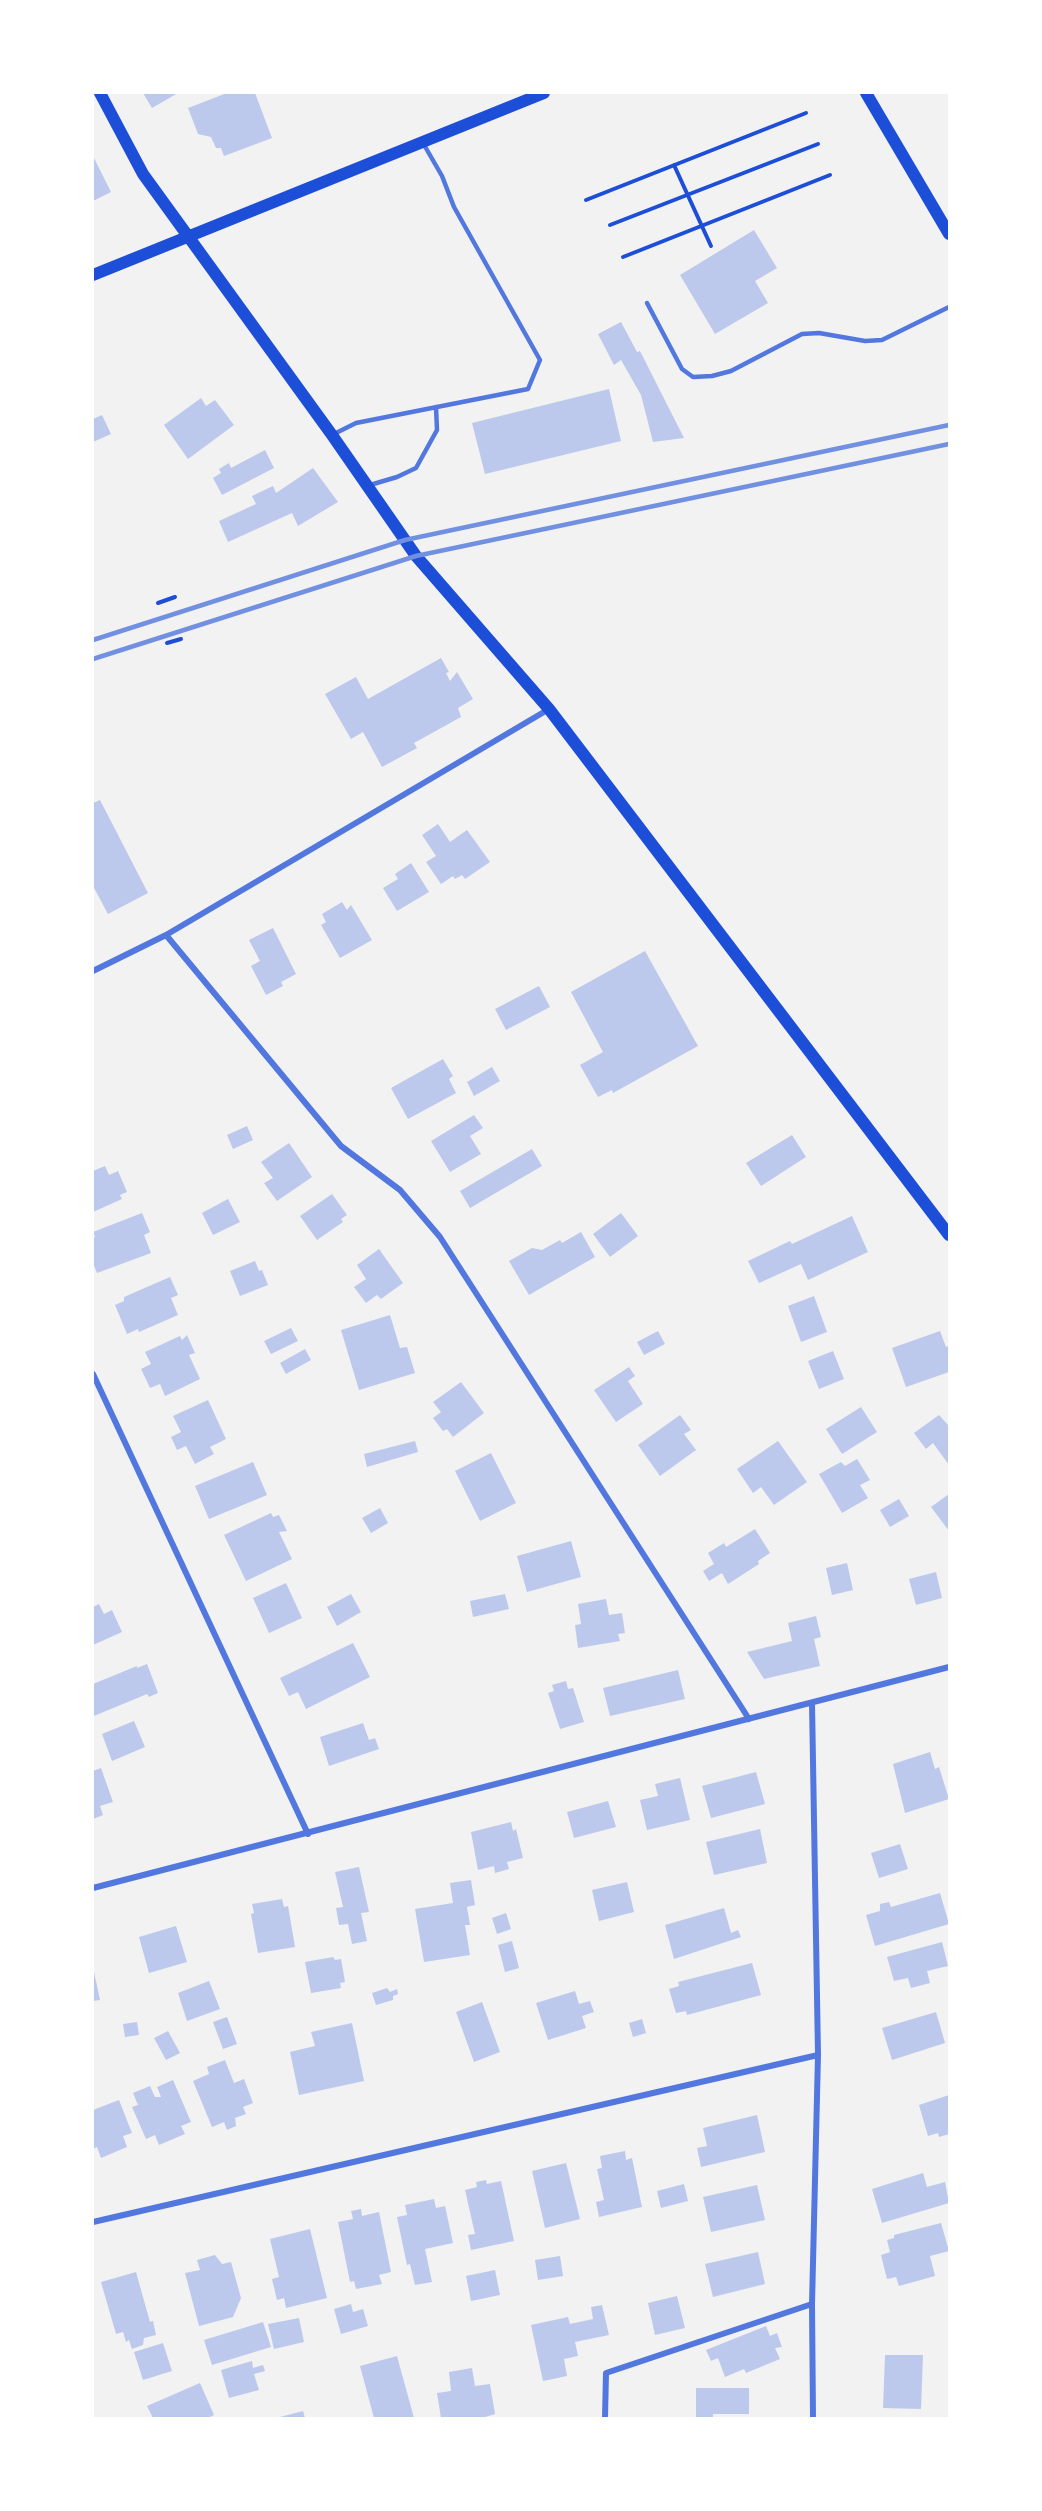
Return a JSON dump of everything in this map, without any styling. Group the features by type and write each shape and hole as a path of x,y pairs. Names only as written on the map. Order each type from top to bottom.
{"main road":[{"path":"100,93 143,174 190,236 416,556 549,709 949,1235"},
{"path":"93,275 544,93"},
{"path":"866,93 949,234"}],"street":[{"path":"93,971 166,935 549,709"},
{"path":"166,935 341,1146 400,1190 440,1237 749,1719"},
{"path":"93,1374 308,1834"},
{"path":"93,1888 949,1667"},
{"path":"812,1703 819,2055 812,2304 813,2418"},
{"path":"93,2222 819,2055"},
{"path":"605,2418 606,2373 812,2304"}],"lane":[{"path":"332,435 356,423 528,389 540,360 454,207 442,176 422,141"},
{"path":"647,303 682,369 693,377 712,376 731,370 802,334 819,333 865,341 882,340 949,307"},
{"path":"367,485 397,477 416,468 437,430 436,407"}],"path":[{"path":"586,200 806,113"},
{"path":"610,225 818,144"},
{"path":"674,165 711,246"},
{"path":"623,257 830,175"},
{"path":"158,603 175,597"},
{"path":"167,643 181,639"}],"building":[{"path":"143,93 178,93 152,108"},
{"path":"227,93 255,93 272,138 224,156 221,148 216,148 211,137 198,134 188,108"},
{"path":"93,156 111,192 93,201"},
{"path":"754,230 777,268 755,281 768,303 715,334 680,275"},
{"path":"621,322 637,352 640,351 684,438 653,442 641,395 621,360 614,365 598,334"},
{"path":"609,389 621,441 485,474 472,423"},
{"path":"201,398 206,406 215,400 234,425 188,459 164,425"},
{"path":"102,415 111,434 93,442 93,419"},
{"path":"265,450 274,468 222,495 213,478 221,473 219,469 229,463 231,468"},
{"path":"313,468 338,502 298,526 292,513 228,542 219,521 256,504 252,496 273,486 276,493"},
{"path":"441,658 449,672 446,673 450,681 457,672 473,699 458,708 461,717 414,743 417,748 382,767 363,732 351,739 325,694 356,677 368,699"},
{"path":"100,800 148,893 108,914 93,886 93,803"},
{"path":"438,824 450,842 467,830 490,862 465,879 462,875 455,879 453,876 441,884 426,862 436,856 422,835"},
{"path":"411,863 429,892 397,911 383,888 398,879 395,874"},
{"path":"342,902 347,910 351,905 372,940 340,958 321,925 326,922 322,914"},
{"path":"273,928 296,974 281,982 283,986 266,995 251,966 260,961 249,940"},
{"path":"645,951 698,1046 613,1093 612,1090 598,1097 580,1065 603,1052 571,992"},
{"path":"539,986 550,1007 506,1030 495,1009"},
{"path":"443,1059 453,1076 449,1079 456,1093 408,1119 391,1088"},
{"path":"492,1067 500,1081 474,1096 467,1082"},
{"path":"474,1115 483,1128 470,1136 481,1154 450,1172 431,1141"},
{"path":"247,1126 253,1140 233,1149 227,1135"},
{"path":"792,1135 806,1157 761,1186 746,1163"},
{"path":"289,1143 312,1177 277,1201 264,1183 273,1178 261,1162"},
{"path":"532,1149 542,1166 470,1208 460,1191"},
{"path":"105,1166 109,1175 118,1171 127,1192 120,1195 122,1199 93,1212 93,1171"},
{"path":"332,1194 347,1215 341,1219 343,1222 317,1240 300,1216"},
{"path":"228,1199 240,1222 213,1235 202,1213"},
{"path":"142,1213 150,1232 144,1235 151,1253 97,1273 93,1263 93,1238 95,1237 93,1232"},
{"path":"621,1213 638,1236 610,1257 593,1234"},
{"path":"852,1216 868,1252 808,1280 801,1264 759,1283 748,1261 790,1241 792,1244"},
{"path":"581,1232 595,1257 529,1295 509,1261 532,1248 542,1250 560,1240 562,1243"},
{"path":"379,1249 403,1283 381,1299 377,1295 366,1303 354,1287 366,1279 357,1265"},
{"path":"255,1261 259,1271 262,1270 268,1285 240,1296 230,1271"},
{"path":"170,1277 178,1295 171,1298 178,1315 139,1332 138,1329 127,1334 115,1305 124,1301 124,1297"},
{"path":"814,1296 827,1332 801,1342 788,1306"},
{"path":"390,1315 400,1348 407,1347 415,1373 359,1390 341,1330"},
{"path":"291,1328 298,1341 271,1354 264,1341"},
{"path":"658,1331 665,1344 644,1355 637,1342"},
{"path":"940,1331 946,1347 949,1346 949,1372 906,1387 892,1348"},
{"path":"187,1335 195,1353 189,1355 200,1379 165,1396 160,1384 150,1388 141,1369 151,1364 145,1352 180,1336 182,1340"},
{"path":"305,1349 311,1360 286,1374 280,1363"},
{"path":"833,1351 844,1379 819,1389 808,1361"},
{"path":"629,1367 635,1376 628,1381 643,1404 616,1422 594,1390"},
{"path":"461,1382 484,1413 453,1437 447,1429 443,1431 433,1418 441,1412 433,1402"},
{"path":"208,1400 226,1439 210,1447 214,1454 195,1464 186,1446 177,1450 171,1437 181,1432 173,1416"},
{"path":"861,1407 877,1432 842,1454 826,1429"},
{"path":"680,1415 691,1430 684,1434 696,1450 660,1476 638,1445"},
{"path":"939,1415 949,1426 949,1465 933,1443 926,1449 914,1433"},
{"path":"415,1441 418,1452 367,1467 364,1454"},
{"path":"778,1441 807,1482 774,1505 761,1487 753,1493 737,1469"},
{"path":"491,1453 516,1503 480,1521 455,1471"},
{"path":"857,1459 870,1480 860,1485 868,1498 842,1513 819,1474 841,1462 845,1466"},
{"path":"253,1462 267,1495 209,1519 195,1486"},
{"path":"949,1494 949,1531 931,1507"},
{"path":"899,1499 909,1516 890,1527 880,1510"},
{"path":"380,1508 388,1523 371,1533 362,1518"},
{"path":"271,1513 273,1517 279,1515 287,1531 279,1532 292,1559 246,1581 224,1535"},
{"path":"755,1529 770,1553 758,1561 759,1564 728,1584 722,1573 709,1581 703,1571 714,1564 708,1553 724,1543 726,1547"},
{"path":"571,1541 581,1577 527,1592 517,1556"},
{"path":"847,1563 853,1590 832,1595 826,1568"},
{"path":"936,1572 942,1598 916,1605 909,1579"},
{"path":"286,1583 302,1618 269,1633 253,1598"},
{"path":"351,1594 361,1612 337,1626 327,1607"},
{"path":"505,1594 509,1609 473,1617 470,1601"},
{"path":"606,1599 609,1615 622,1613 625,1633 618,1634 620,1641 578,1648 575,1625 581,1624 578,1604"},
{"path":"99,1604 104,1614 112,1610 122,1632 93,1645 93,1607"},
{"path":"816,1616 821,1637 814,1639 820,1666 764,1679 747,1652 792,1641 788,1623"},
{"path":"353,1643 370,1677 306,1709 298,1692 289,1696 280,1678"},
{"path":"147,1664 158,1693 149,1697 147,1694 94,1716 93,1684"},
{"path":"678,1670 685,1699 610,1716 603,1688"},
{"path":"566,1681 568,1689 573,1688 584,1722 560,1729 548,1693 554,1691 552,1685"},
{"path":"134,1721 145,1747 112,1761 102,1734"},
{"path":"363,1723 369,1740 375,1738 379,1749 329,1766 320,1737"},
{"path":"930,1752 935,1769 939,1767 949,1799 905,1813 893,1764"},
{"path":"101,1768 113,1802 100,1806 103,1815 93,1819 93,1771"},
{"path":"756,1772 765,1804 711,1818 702,1786"},
{"path":"680,1778 690,1820 647,1830 640,1800 658,1796 655,1784"},
{"path":"608,1801 616,1827 574,1838 567,1812"},
{"path":"511,1822 513,1831 516,1829 523,1858 507,1862 509,1869 495,1873 494,1866 478,1870 471,1832"},
{"path":"760,1829 767,1863 714,1875 706,1842"},
{"path":"900,1844 908,1869 879,1878 871,1853"},
{"path":"359,1867 369,1912 361,1913 367,1941 352,1944 348,1924 339,1925 336,1908 343,1907 335,1872"},
{"path":"471,1880 475,1905 467,1907 470,1925 465,1925 470,1955 424,1962 415,1909 453,1903 450,1883"},
{"path":"627,1882 634,1912 599,1921 592,1890"},
{"path":"940,1893 949,1924 875,1946 866,1915 880,1911 880,1904 889,1902 891,1907"},
{"path":"282,1899 284,1907 288,1906 295,1947 258,1953 251,1914 254,1913 252,1904"},
{"path":"724,1908 731,1933 738,1930 741,1937 674,1959 665,1925"},
{"path":"506,1913 511,1929 497,1934 492,1918"},
{"path":"176,1926 187,1962 149,1973 139,1937"},
{"path":"512,1941 519,1968 505,1972 498,1945"},
{"path":"942,1942 948,1966 927,1971 930,1983 911,1988 908,1978 894,1981 887,1957"},
{"path":"333,1957 335,1960 341,1959 345,1982 340,1983 341,1988 311,1993 305,1962"},
{"path":"752,1963 761,1995 687,2015 686,2011 676,2013 669,1989 679,1986 678,1982"},
{"path":"93,1967 100,2000 93,2001"},
{"path":"209,1981 220,2009 187,2021 178,1993"},
{"path":"387,1988 390,1992 397,1989 398,1994 393,1996 393,2000 376,2005 372,1993"},
{"path":"575,1991 579,2004 590,2001 594,2012 582,2016 586,2028 548,2040 536,2003"},
{"path":"482,2002 500,2052 474,2062 456,2012"},
{"path":"936,2012 945,2043 892,2060 882,2028"},
{"path":"227,2017 237,2044 223,2049 213,2022"},
{"path":"642,2019 646,2033 633,2037 629,2023"},
{"path":"137,2022 139,2035 125,2037 123,2024"},
{"path":"352,2023 364,2081 299,2095 290,2052 315,2046 311,2032"},
{"path":"168,2031 180,2053 166,2060 154,2038"},
{"path":"225,2060 234,2083 244,2079 253,2103 243,2107 246,2114 235,2118 236,2126 227,2130 224,2122 212,2127 193,2081 209,2074 207,2067"},
{"path":"173,2080 191,2122 181,2126 185,2134 159,2145 155,2135 146,2139 132,2107 138,2105 133,2093 150,2086 155,2097 161,2097 157,2087"},
{"path":"949,2095 949,2134 939,2137 938,2133 928,2136 919,2105"},
{"path":"119,2100 132,2133 123,2136 127,2147 101,2158 97,2147 93,2149 93,2110"},
{"path":"757,2115 765,2152 701,2167 697,2148 707,2146 703,2128"},
{"path":"625,2151 626,2160 632,2158 642,2207 599,2217 596,2202 604,2200 597,2169 602,2168 600,2156"},
{"path":"566,2163 580,2219 545,2228 532,2171"},
{"path":"923,2173 927,2187 945,2182 949,2203 882,2223 872,2189"},
{"path":"486,2180 487,2184 501,2181 514,2241 471,2250 468,2235 475,2234 465,2190 477,2187 476,2182"},
{"path":"684,2184 688,2201 661,2208 657,2191"},
{"path":"757,2185 765,2220 711,2232 703,2197"},
{"path":"434,2199 436,2208 445,2206 453,2243 425,2249 432,2282 415,2285 410,2264 407,2265 397,2217 407,2215 405,2205"},
{"path":"361,2209 362,2216 379,2212 391,2272 379,2275 382,2284 356,2289 354,2281 350,2282 338,2222 353,2219 351,2211"},
{"path":"941,2223 949,2251 930,2256 935,2276 899,2286 896,2277 887,2279 881,2255 890,2252 887,2240 894,2238 894,2235"},
{"path":"310,2229 327,2298 286,2308 284,2298 277,2300 272,2279 279,2277 270,2239"},
{"path":"758,2252 765,2284 713,2297 705,2264"},
{"path":"215,2255 222,2264 231,2262 241,2298 233,2317 199,2326 185,2273 200,2270 197,2260"},
{"path":"560,2256 563,2276 538,2280 535,2260"},
{"path":"495,2270 500,2295 471,2301 466,2276"},
{"path":"136,2272 156,2335 144,2338 143,2345 132,2349 129,2340 126,2342 123,2332 116,2334 101,2282"},
{"path":"677,2296 685,2328 655,2335 648,2303"},
{"path":"351,2304 353,2312 363,2309 368,2326 341,2334 334,2309"},
{"path":"602,2305 609,2335 575,2342 578,2356 564,2359 567,2376 543,2381 531,2325 568,2317 570,2324 593,2319 591,2307"},
{"path":"299,2318 304,2342 274,2349 268,2324"},
{"path":"263,2322 271,2347 212,2365 204,2340"},
{"path":"766,2326 770,2336 777,2333 782,2347 775,2348 780,2359 746,2373 744,2369 725,2377 718,2358 711,2361 706,2350"},
{"path":"163,2343 172,2371 143,2380 134,2352"},
{"path":"885,2355 923,2355 921,2409 883,2408"},
{"path":"397,2356 414,2418 374,2418 360,2366"},
{"path":"252,2361 253,2368 263,2365 265,2371 254,2374 259,2390 229,2398 221,2370"},
{"path":"472,2368 475,2386 490,2384 495,2414 482,2418 441,2418 437,2393 451,2391 449,2372"},
{"path":"200,2383 214,2415 208,2418 153,2418 147,2406"},
{"path":"696,2388 749,2388 749,2414 713,2414 713,2418 696,2418"},
{"path":"303,2411 305,2418 280,2418 280,2417"}],"railway":[{"path":"93,640 405,540 949,425"},
{"path":"93,659 416,556 949,444"}]}
